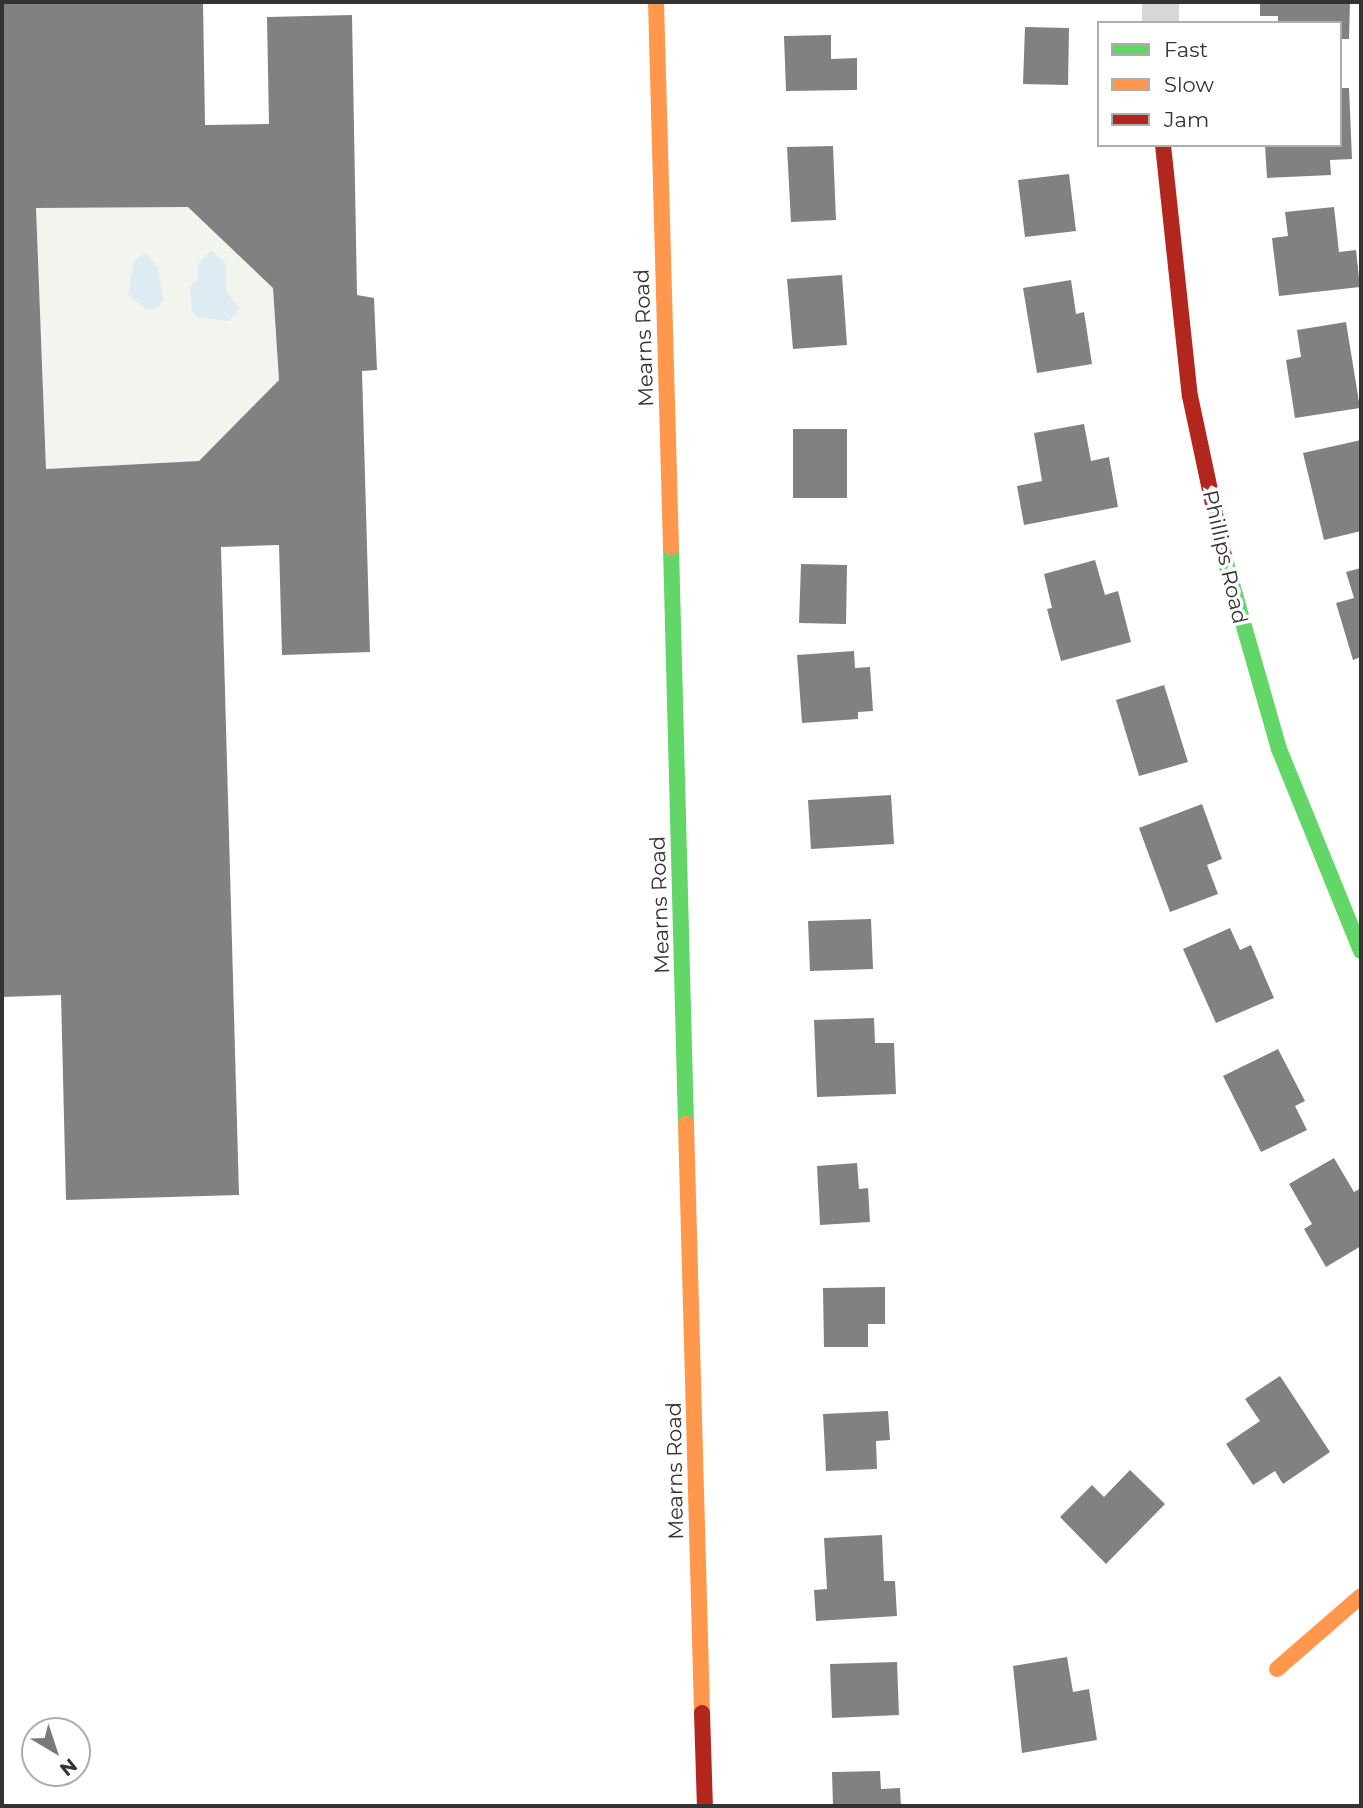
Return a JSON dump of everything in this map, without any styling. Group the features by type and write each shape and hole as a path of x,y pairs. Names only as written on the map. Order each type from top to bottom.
{"street":[{"name":"Mearns Road","path":"656,2 705,1806"},
{"path":"1160,2 1160,21"},
{"name":"Phillips Road","path":"1163,147 1189,396 1219,537 1279,749 1361,951"},
{"path":"1278,1669 1361,1596"}],"shaded area":[{"path":"188,207 273,288 279,380 199,461 46,469 36,208"},
{"path":"211,250 226,264 226,291 240,309 228,321 198,317 192,312 190,287 198,279 198,264"},
{"path":"145,253 158,267 163,299 159,307 147,310 128,295 134,261"}],"building":[{"path":"2,2 203,2 205,125 269,124 267,17 352,15 357,295 374,298 377,370 362,371 370,652 282,655 279,545 221,547 239,1195 66,1200 61,995 2,997","holes":["188,207 273,288 279,380 199,461 46,469 36,208"]},
{"path":"1260,2 1350,2 1349,39 1342,39 1342,21 1278,21 1278,16 1260,16"},
{"path":"1025,27 1069,28 1068,85 1023,84"},
{"path":"831,35 831,59 857,58 857,90 786,91 784,36"},
{"path":"1342,88 1349,88 1352,159 1330,160 1331,175 1267,178 1265,147 1342,147"},
{"path":"833,146 836,220 791,222 787,147"},
{"path":"1069,174 1076,231 1025,237 1018,180"},
{"path":"1334,207 1339,252 1356,250 1360,287 1279,296 1272,238 1288,236 1285,212"},
{"path":"842,275 847,345 793,349 787,279"},
{"path":"1071,280 1076,314 1084,312 1092,364 1037,373 1023,288"},
{"path":"1346,322 1360,408 1295,418 1286,360 1301,357 1297,330"},
{"path":"1084,424 1091,461 1109,457 1118,507 1024,525 1017,486 1042,481 1034,433"},
{"path":"793,429 847,429 847,498 793,498"},
{"path":"1361,440 1361,531 1324,540 1303,453"},
{"path":"1095,560 1105,595 1118,591 1131,642 1061,661 1047,609 1052,608 1044,574"},
{"path":"801,564 847,565 846,624 799,623"},
{"path":"1361,568 1361,657 1353,660 1336,603 1354,598 1346,572"},
{"path":"854,651 855,668 870,667 873,711 858,712 858,719 802,723 797,655"},
{"path":"1164,685 1188,762 1139,776 1116,700"},
{"path":"891,795 894,844 811,849 808,800"},
{"path":"1202,804 1222,859 1207,865 1218,894 1170,912 1139,828"},
{"path":"871,919 873,969 810,971 808,921"},
{"path":"1230,928 1240,950 1251,945 1274,998 1216,1023 1183,949"},
{"path":"874,1018 875,1043 894,1043 896,1094 817,1097 814,1020"},
{"path":"1278,1049 1305,1101 1295,1106 1307,1130 1261,1152 1223,1076"},
{"path":"1334,1158 1354,1192 1361,1188 1361,1246 1326,1267 1304,1229 1312,1224 1289,1184"},
{"path":"857,1163 859,1189 868,1188 870,1222 820,1225 817,1166"},
{"path":"885,1287 885,1324 868,1324 868,1347 824,1347 823,1288"},
{"path":"1280,1376 1330,1452 1283,1484 1275,1471 1253,1485 1226,1444 1260,1421 1245,1399"},
{"path":"888,1411 890,1440 876,1441 877,1469 826,1471 823,1414"},
{"path":"1130,1470 1165,1504 1106,1564 1060,1517 1092,1485 1104,1497"},
{"path":"882,1535 884,1581 895,1581 897,1616 816,1621 814,1590 827,1589 824,1538"},
{"path":"1067,1657 1073,1692 1089,1689 1097,1740 1022,1753 1013,1666"},
{"path":"897,1662 899,1715 832,1718 830,1664"},
{"path":"880,1771 881,1789 900,1788 901,1806 833,1806 832,1772"}],"traffic: fast":[{"path":"671,548 686,1124"},
{"path":"1224,556 1279,749 1361,951"}],"traffic: slow":[{"path":"656,2 671,548"},
{"path":"686,1124 702,1713"},
{"path":"1277,1669 1361,1596"}],"traffic: jam":[{"path":"1163,147 1190,396 1224,556"},
{"path":"702,1713 705,1806"}]}
